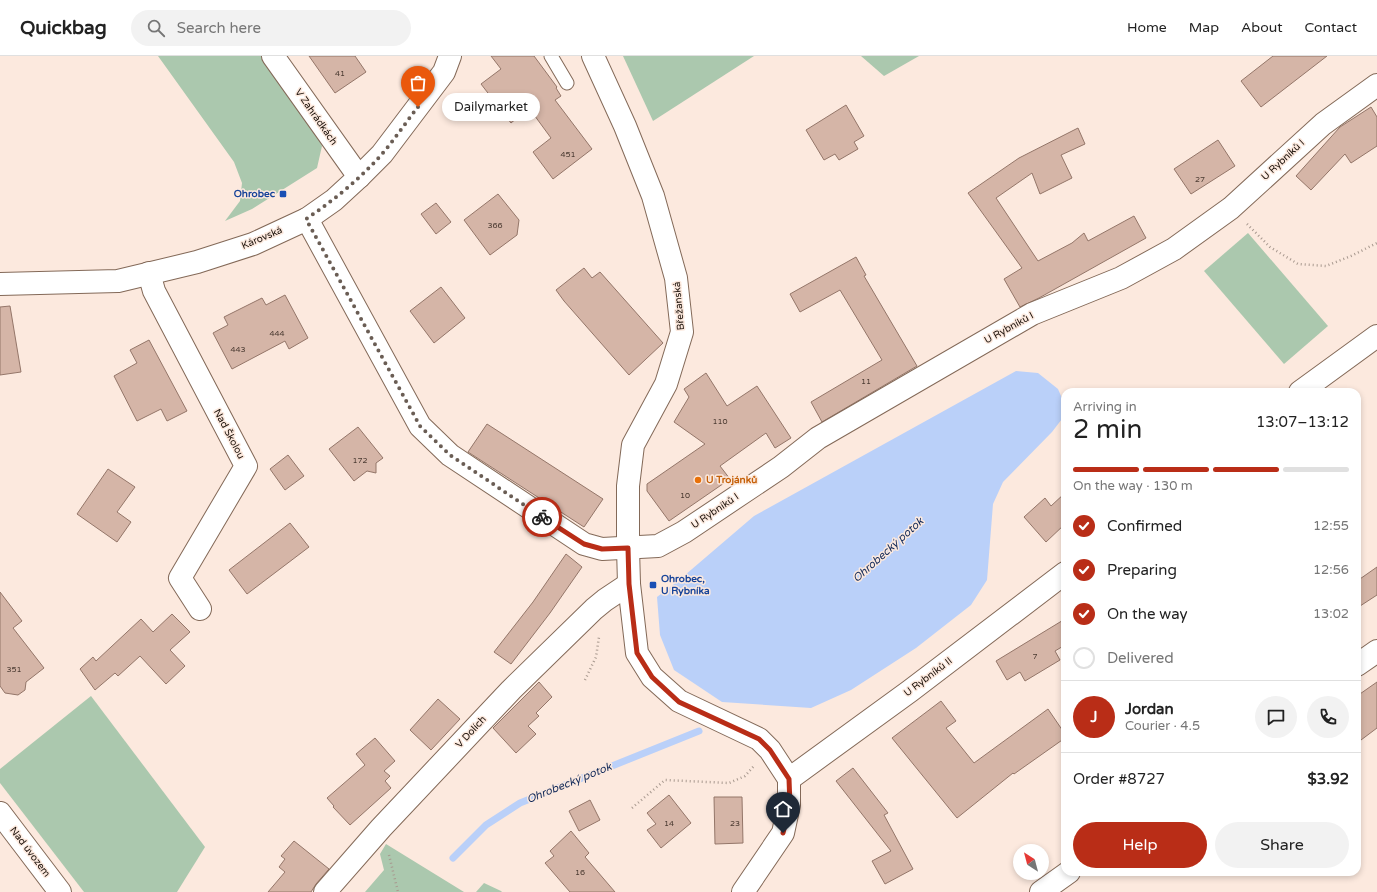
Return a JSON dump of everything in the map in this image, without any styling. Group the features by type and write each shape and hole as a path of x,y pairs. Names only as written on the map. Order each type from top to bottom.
{"street":[{"name":"V Zahrádkách","path":"273,56 360,177"},
{"name":"Károvská","path":"0,284 118,281 197,262 254,244 306,219 334,200 360,177 382,154 444,72 450,56"},
{"name":"Břežanská","path":"593,56 625,126 652,196 676,278 682,332 666,384 633,445 628,486 628,548 629,584 637,653 652,677 679,702 759,739 770,750 789,779"},
{"name":"U Rybníků I","path":"306,219 420,426 450,455 584,544 602,549 658,546 684,532 781,467 818,438 1032,314 1121,278 1174,249 1231,208 1323,124 1377,85"},
{"name":"Nad Školou","path":"149,273 154,291 246,466 180,578 200,609"},
{"path":"1306,388 1377,336"},
{"name":"U Rybníků II","path":"789,779 910,691 1061,576"},
{"name":"V Dolích","path":"326,892 381,828 511,690 604,600 629,584"},
{"path":"1361,662 1377,651"},
{"path":"744,892 783,833 790,805 789,779"},
{"name":"Nad úvozem","path":"0,813 60,892"},
{"path":"1041,892 1063,876"}],"lane":[{"path":"551,56 567,83"}],"path":[{"path":"1231,208 1270,247 1298,264 1326,266 1377,243"},
{"path":"585,680 596,657 600,629 594,609"},
{"path":"632,808 665,780 728,783 745,776 770,750"},
{"path":"381,828 398,892"}],"green space":[{"path":"158,56 264,56 310,120 322,146 317,168 252,209 225,221 240,201 242,183 234,162"},
{"path":"623,56 754,56 653,121"},
{"path":"861,56 919,56 884,76"},
{"path":"1248,233 1328,326 1284,364 1204,271"},
{"path":"91,696 205,847 177,892 84,892 0,783 0,769"},
{"path":"386,844 464,892 365,892 384,870 380,854"},
{"path":"484,883 501,891 502,892 476,892"}],"water":[{"path":"1016,371 1038,373 1058,389 1061,396 1061,420 1052,432 1003,482 993,504 987,580 971,605 916,648 851,690 811,708 722,702 674,670 660,635 657,597 754,516"}],"building":[{"path":"309,56 355,56 366,72 335,93"},
{"path":"491,56 534,56 557,87 556,88 561,96 555,100 592,149 553,179 533,152 551,138 529,108 511,123 481,84 501,69"},
{"path":"1273,56 1327,56 1261,107 1241,81"},
{"path":"846,105 864,136 854,142 858,149 839,160 835,154 824,160 806,130"},
{"path":"1371,107 1377,117 1377,146 1351,163 1345,154 1311,190 1296,176 1340,127"},
{"path":"1078,128 1085,144 1061,155 1072,178 1040,194 1032,173 996,198 1038,261 1072,243 1084,233 1088,241 1134,216 1146,238 1039,298 1020,307 1004,279 1022,268 968,193 1019,158"},
{"path":"1218,140 1235,166 1191,194 1174,169"},
{"path":"498,194 519,220 517,235 490,255 464,220"},
{"path":"436,203 451,222 436,234 421,214"},
{"path":"856,257 866,275 864,276 917,366 822,422 811,402 882,360 840,290 800,312 790,294"},
{"path":"584,268 592,278 600,272 663,343 629,375 556,290"},
{"path":"441,287 465,318 434,343 410,311"},
{"path":"285,295 308,338 289,349 285,341 232,369 213,333 228,325 224,317 262,298 266,305"},
{"path":"10,306 21,372 0,375 0,307"},
{"path":"149,340 187,411 167,421 161,409 137,421 114,376 137,363 130,350"},
{"path":"706,373 727,406 757,386 791,438 775,448 766,433 720,466 730,479 669,521 647,491 647,484 705,444 674,422 689,397 684,389"},
{"path":"487,424 603,499 584,527 468,452"},
{"path":"358,427 383,458 376,463 376,473 367,471 354,481 329,449"},
{"path":"288,455 304,476 285,490 270,469"},
{"path":"108,469 135,487 117,512 131,522 117,542 77,514"},
{"path":"1061,497 1061,528 1046,542 1024,517 1045,498 1051,506"},
{"path":"290,523 309,547 247,594 229,570"},
{"path":"566,554 582,567 550,613 511,664 494,652 533,602"},
{"path":"1377,567 1377,595 1361,605 1361,578"},
{"path":"0,592 22,621 13,628 44,668 26,682 25,690 18,695 5,693 0,686"},
{"path":"172,614 190,632 170,650 185,666 166,684 140,656 118,676 115,673 95,690 80,669 93,657 96,661 141,619 153,632"},
{"path":"1061,621 1061,647 1055,651 1060,660 1025,681 1020,672 1007,680 996,661"},
{"path":"539,682 552,697 536,713 539,716 528,726 536,734 516,753 493,728"},
{"path":"1377,682 1377,728 1361,740 1361,693"},
{"path":"438,699 460,719 431,750 410,730"},
{"path":"941,701 956,721 946,728 974,763 1048,709 1061,728 1061,741 1014,774 1013,773 957,818 892,738"},
{"path":"375,738 395,761 384,771 390,776 385,781 391,788 350,825 333,807 334,806 327,798 365,765 356,754"},
{"path":"853,768 888,813 884,815 913,869 885,884 872,861 891,851 836,781"},
{"path":"669,795 691,823 661,848 647,830 656,824 647,813"},
{"path":"714,797 742,797 743,843 715,844"},
{"path":"590,800 600,820 579,831 569,811"},
{"path":"571,831 589,853 585,857 615,892 570,892 545,863 554,856 550,851"},
{"path":"294,841 329,869 311,892 268,892 285,872 279,867 285,859 281,856"}],"waterway":[{"name":"Ohrobecký potok","path":"453,858 486,825 520,803 699,731"}],"way so far":[{"path":"418,107 382,154 360,177 334,200 306,219 420,426 450,455 542,517"}],"place":[{"name":"Dailymarket","path":"418,107"},
{"name":"Ohrobec","path":"283,194"},
{"name":"U Trojánků","path":"698,480"},
{"name":"Ohrobec, U Rybníka","path":"653,585"}],"route":[{"path":"542,517 584,544 602,549 628,548 629,584 637,653 652,677 679,702 759,739 770,750 789,779 790,805 783,833"}]}
